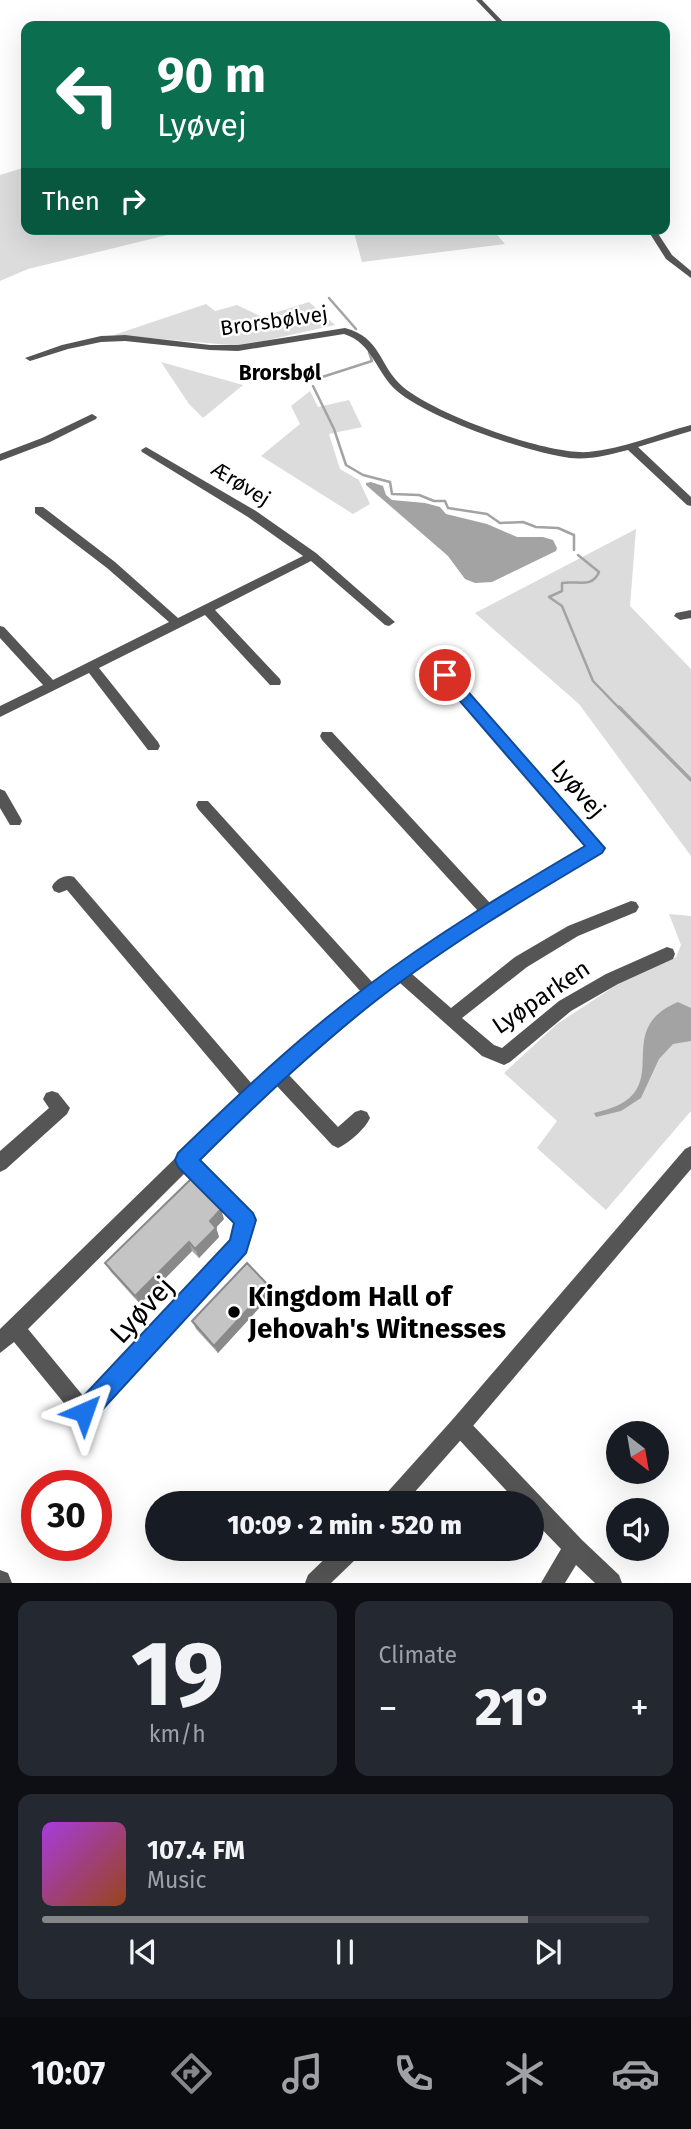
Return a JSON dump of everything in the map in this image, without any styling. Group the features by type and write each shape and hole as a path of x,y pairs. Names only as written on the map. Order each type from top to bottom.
{"street":[{"path":"479,0 499,21"},
{"path":"655,235 669,257 691,275"},
{"name":"Brorsbølvej","path":"30,358 72,344 99,339 125,338 215,349 242,348 345,331 357,333 367,339 379,363 401,389 452,416 571,456 587,456 630,446 691,428"},
{"path":"0,458 46,440 92,417"},
{"path":"630,446 691,503"},
{"name":"Ærøvej","path":"146,450 252,514 312,556 389,622"},
{"path":"39,510 111,565 178,624"},
{"path":"0,712 312,556"},
{"path":"207,609 275,682"},
{"path":"0,630 52,687"},
{"path":"91,667 153,746"},
{"name":"Lyøvej","path":"0,1343 251,1096 372,993 488,912 597,848 445,675 437,679"},
{"path":"327,736 488,912"},
{"path":"0,795 15,821"},
{"path":"203,805 372,993"},
{"path":"60,887 69,881 251,1096"},
{"name":"Lyøparken","path":"451,1017 521,962 573,931 631,907"},
{"name":"Lyøparken","path":"400,973 488,1051 504,1057 565,1006 612,979 667,954"},
{"path":"277,1074 338,1139 361,1118"},
{"path":"0,1163 61,1108 52,1099"},
{"path":"402,1491 691,1155"},
{"name":"Lyøvej","path":"15,1328 84,1412 239,1245 245,1220 186,1160"},
{"path":"460,1426 574,1548 611,1583"},
{"path":"552,1583 574,1548"},
{"path":"316,1583 338,1561"}],"shaded area":[{"path":"21,169 21,235 167,235 28,269 0,281 0,175"},
{"path":"355,235 497,235 505,244 362,262"},
{"path":"309,302 335,325 242,346 114,335 206,304 215,311 237,305 262,317"},
{"path":"161,362 243,385 203,418 189,404"},
{"path":"310,391 318,407 349,400 362,427 329,434 340,469 359,480 370,504 353,514 261,456 300,424 291,406"},
{"path":"371,482 383,486 386,495 392,500 440,507 446,514 487,524 517,537 543,537 553,540 556,551 492,582 475,583 465,579 448,556 366,485"},
{"path":"636,529 630,606 691,669 691,856 579,704 475,613"},
{"path":"669,914 691,916 691,1111 606,1210 537,1148 557,1121 504,1073 557,1024 621,982 676,957 681,945"},
{"path":"678,1002 691,1008 691,1041 673,1044 659,1059 641,1098 621,1111 596,1117 594,1113 620,1104 635,1092 641,1077 647,1029 657,1015"}],"building":[{"path":"192,1178 221,1209 210,1221 216,1228 195,1249 189,1242 135,1296 105,1263"},
{"name":"Kingdom Hall of Jehovah's Witnesses","path":"247,1263 269,1286 214,1346 192,1321"}],"waterway":[{"path":"329,298 356,329"},
{"path":"316,379 372,361 369,352"},
{"path":"313,386 334,429 346,465 363,475 390,482 392,494 419,495 434,501 445,501 448,508 487,514 500,523 523,522 536,527 558,528 574,535 574,550"},
{"path":"578,555 599,572 596,577 588,582 562,583 562,591 549,597 562,606 593,681 620,709"},
{"path":"619,707 691,780"}],"place":[{"name":"Kingdom Hall of Jehovah's Witnesses","path":"234,1312"}],"district":[{"name":"Brorsbøl","path":"280,373"}],"route":[{"path":"84,1412 239,1245 245,1220 186,1160 251,1096 372,993 488,912 597,848 445,675"}]}
